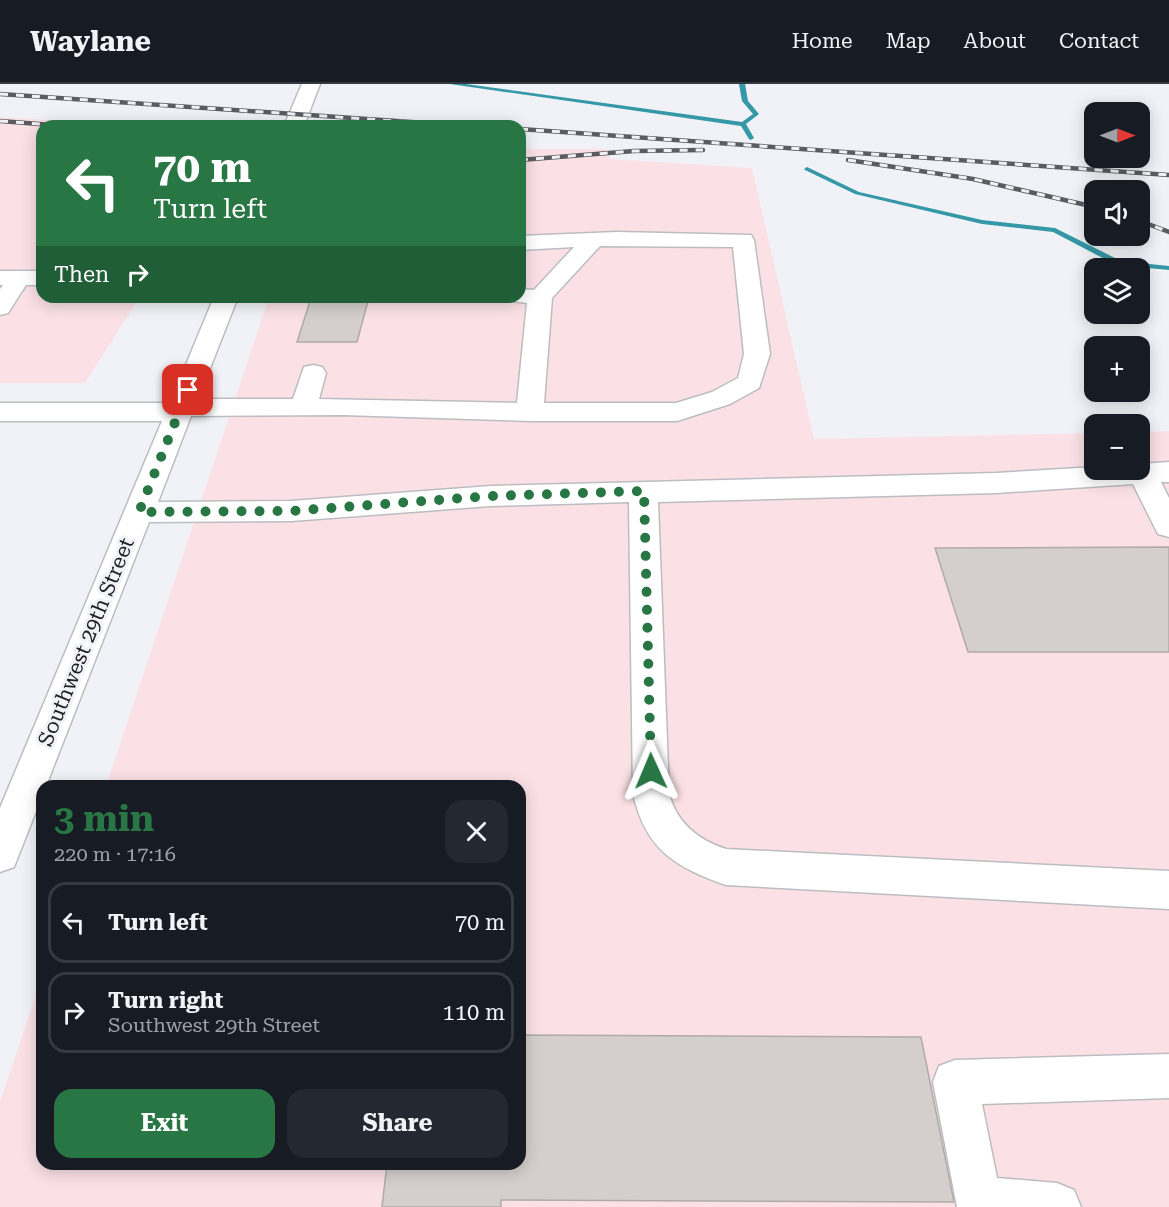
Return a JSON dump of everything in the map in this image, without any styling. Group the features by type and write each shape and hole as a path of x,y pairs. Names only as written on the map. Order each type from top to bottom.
{"street":[{"path":"296,120 311,84"},
{"path":"0,412 304,407 530,412 677,412 721,398 750,382 757,354 743,240 594,240 526,243"},
{"path":"530,412 530,297 594,240"},
{"path":"0,308 9,278 36,278"},
{"name":"Southwest 29th Street","path":"0,854 224,303"},
{"path":"304,407 314,374"},
{"path":"139,512 291,511 491,496 996,483 1156,473 1169,526"},
{"path":"644,491 651,794 654,811 679,845 699,859 726,867 1169,890"},
{"path":"1057,1207 978,1200 955,1082 1169,1076"}],"shaded area":[{"path":"0,117 47,120 36,120 36,303 136,303 85,383 0,383"},
{"path":"526,149 607,149 610,159 752,168 814,439 1084,433 1084,480 1150,480 1150,432 1169,431 1169,1207 0,1207 0,1102 36,995 36,1170 526,1170 526,780 108,780 267,303 526,303"}],"building":[{"path":"309,303 367,303 357,342 297,342"},
{"path":"1169,547 1169,652 968,652 935,548"},
{"path":"526,1035 921,1037 954,1202 501,1200 501,1207 382,1207 386,1170 526,1170"}],"waterway":[{"path":"453,84 743,124"},
{"path":"742,84 745,101 756,114 743,124"},
{"path":"743,124 751,138"},
{"path":"807,169 857,193 982,222 1055,230 1119,263 1169,268"}],"railway":[{"path":"0,94 381,120"},
{"path":"0,121 36,124"},
{"path":"526,129 1169,175"},
{"path":"526,160 634,151 703,150"},
{"path":"848,160 973,179 1084,204"},
{"path":"1150,225 1169,232"}],"route":[{"path":"188,390 139,512 291,511 491,496 644,491 651,771"}]}
